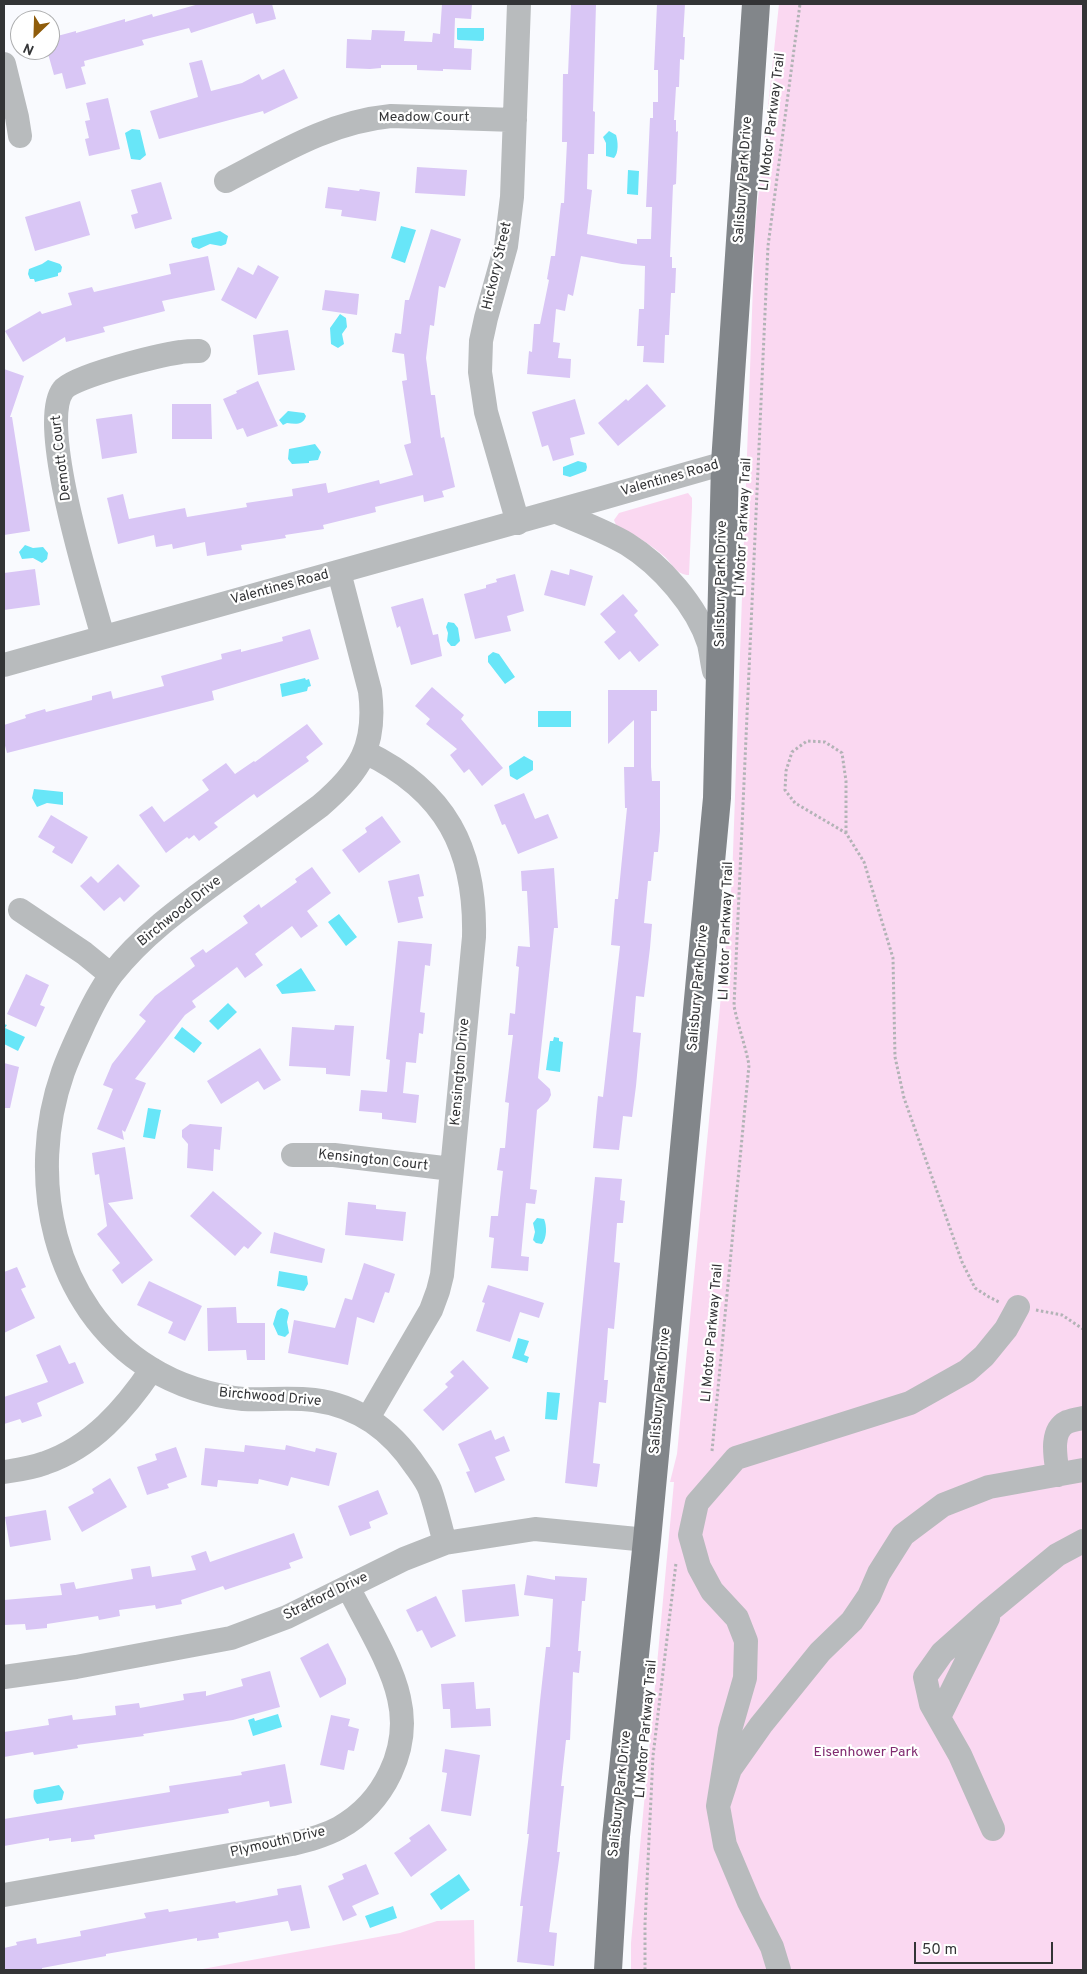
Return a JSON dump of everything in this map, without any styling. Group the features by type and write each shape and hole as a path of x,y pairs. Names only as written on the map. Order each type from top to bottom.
{"main road":[{"name":"Salisbury Park Drive","path":"608,1970 616,1836 648,1540 717,798 725,463 756,4"}],"street":[{"name":"Hickory Street","path":"518,523 486,412 480,372 481,341 508,235 512,197 519,4"},
{"path":"4,64 20,136"},
{"name":"Meadow Court","path":"226,181 323,132 373,118 391,116 515,120"},
{"name":"Demott Court","path":"103,637 64,493 55,426 58,399 68,385 82,378 172,354 200,351"},
{"name":"Valentines Road","path":"4,665 518,523 725,463"},
{"path":"557,512 626,544 647,558 664,574 695,612 709,644 720,700"},
{"name":"Birchwood Drive","path":"339,572 370,691 371,727 365,752 356,771 340,789 320,806 189,901 148,936 112,975 85,1021 62,1073 49,1136 47,1159 48,1192 59,1250 79,1296 91,1314 119,1345 152,1369 195,1388 223,1396 243,1399 313,1400 345,1408 368,1418 387,1432 401,1446 426,1482 445,1543"},
{"name":"Kensington Drive","path":"365,752 401,773 435,803 448,822 458,840 470,874 474,914 474,937 444,1259 435,1301 368,1418"},
{"path":"20,910 84,953 112,975"},
{"name":"Kensington Court","path":"293,1155 334,1155 452,1169"},
{"path":"779,1970 772,1947 749,1902 725,1845 718,1806 730,1730 745,1678 746,1641 737,1618 712,1592 698,1567 690,1535 697,1503 736,1458 910,1403 967,1372 984,1356 1006,1329 1018,1307"},
{"path":"4,1472 51,1461 97,1434 129,1402 152,1369"},
{"path":"1058,1475 1055,1447 1058,1431 1066,1423 1083,1418"},
{"path":"718,1806 730,1769 745,1747 820,1652 852,1621 869,1596 879,1573 904,1534 942,1505 989,1487 1083,1470"},
{"name":"Stratford Drive","path":"4,1677 76,1667 231,1638 286,1617 404,1559 445,1543 535,1530 620,1536 648,1540"},
{"path":"993,1829 960,1755 931,1704 925,1678 942,1653 993,1608 1057,1555 1083,1541"},
{"name":"Plymouth Drive","path":"4,1895 321,1837 364,1810 390,1775 400,1746 402,1715 400,1699 391,1673 348,1587"}],"path":[{"name":"LI Motor Parkway Trail","path":"711,1456 714,1448 749,1065 745,1041 738,1026 734,1006 768,246 800,4"},
{"path":"846,833 846,781 842,753 825,742 807,741 792,752 786,771 785,790 795,803 846,833 864,862 893,958 895,1057 904,1098 962,1262 975,1288 988,1297 1018,1307 1062,1315 1083,1329"},
{"name":"LI Motor Parkway Trail","path":"645,1970 645,1924 654,1756 676,1562"}],"green space":[{"name":"Eisenhower Park","path":"779,4 1083,4 1083,1970 631,1970 631,1943 674,1482 670,1482 677,1454 732,881 755,227"},
{"path":"688,493 692,498 689,575 685,575 678,571 659,552 616,525 614,520 619,513"},
{"path":"474,1920 475,1970 197,1970 400,1933 437,1921"}],"water":[{"path":"457,28 484,28 484,39 483,41 458,40"},
{"path":"132,129 140,130 146,155 140,160 131,159 125,133"},
{"path":"609,131 616,135 617,140 616,156 614,158 606,156 606,143 603,137"},
{"path":"628,170 639,171 638,195 627,194"},
{"path":"401,226 416,230 405,263 391,258"},
{"path":"220,231 228,236 226,244 221,246 210,244 199,249 193,247 192,238"},
{"path":"48,260 60,264 62,267 58,276 35,282 34,279 30,279 29,269"},
{"path":"340,314 346,318 347,327 342,334 344,344 338,348 331,344 330,328"},
{"path":"288,411 304,413 305,419 301,423 287,423 283,425 279,420"},
{"path":"315,444 321,452 318,460 309,461 309,463 292,464 288,459 289,449"},
{"path":"578,461 586,463 586,471 570,477 563,475 563,467"},
{"path":"25,545 33,548 43,547 48,553 47,559 42,563 33,558 22,559 19,552"},
{"path":"448,622 454,623 458,628 460,641 455,646 451,646 447,641 448,633 446,627"},
{"path":"493,652 499,654 515,677 505,684 488,662 488,656"},
{"path":"305,678 306,680 309,679 311,686 308,687 307,691 282,697 280,684"},
{"path":"538,711 571,711 571,727 538,727"},
{"path":"524,756 533,761 533,770 517,780 510,776 509,766"},
{"path":"34,789 63,792 63,805 47,803 37,807 32,798"},
{"path":"339,914 357,937 346,946 328,922"},
{"path":"301,968 316,991 282,994 276,985"},
{"path":"228,1003 237,1012 218,1030 209,1021"},
{"path":"4,1024 7,1025 5,1028 25,1037 18,1051 4,1044"},
{"path":"182,1027 202,1043 194,1053 174,1038"},
{"path":"554,1037 559,1038 559,1041 563,1042 560,1072 546,1070 550,1041 553,1041"},
{"path":"148,1108 161,1110 155,1139 143,1137"},
{"path":"537,1218 544,1219 546,1225 546,1235 542,1244 536,1243 533,1240 535,1232 533,1223"},
{"path":"279,1271 307,1276 308,1284 304,1291 277,1286"},
{"path":"281,1308 289,1313 287,1322 289,1333 285,1337 278,1335 273,1324 277,1311"},
{"path":"518,1338 529,1341 524,1355 529,1357 527,1363 512,1358"},
{"path":"547,1392 560,1393 557,1420 545,1419"},
{"path":"278,1714 282,1727 253,1736 248,1720 254,1718 255,1721"},
{"path":"59,1785 64,1792 62,1800 37,1804 34,1790"},
{"path":"459,1874 470,1890 441,1910 430,1894"},
{"path":"393,1906 397,1918 370,1928 365,1916"}],"building":[{"path":"199,4 272,4 276,19 256,24 253,13 191,33 189,28 142,40 144,45 84,61 85,66 81,67 86,84 66,89 62,73 54,75 50,60 60,60 60,35 76,31 76,33 125,19 125,22 152,14 153,17"},
{"path":"442,4 472,4 471,19 455,18 454,48 472,49 471,70 417,70 417,65 381,65 381,68 370,69 346,68 347,39 371,40 372,30 405,31 404,41 432,42 433,33 440,34"},
{"path":"571,4 596,4 593,111 595,112 594,154 588,154 587,189 592,190 587,234 637,244 637,239 651,239 652,207 646,207 650,118 653,118 653,102 658,102 658,70 654,70 657,4 685,4 683,37 685,37 684,60 680,59 679,87 676,87 674,120 676,120 676,132 678,131 676,184 673,185 670,257 672,257 672,268 676,268 675,293 671,293 669,335 665,335 664,363 643,362 644,346 637,346 639,309 644,309 645,266 622,264 581,256 573,296 568,294 565,311 556,309 553,342 560,343 558,358 571,359 570,378 527,374 529,351 532,352 534,324 540,324 549,280 547,279 551,256 555,256 561,203 564,203 567,142 562,142 563,74 568,74"},
{"path":"202,60 211,91 242,83 259,74 262,80 284,69 298,98 264,114 263,111 159,139 150,111 198,97 189,63"},
{"path":"108,98 120,149 89,156 85,139 89,138 85,121 90,120 86,103"},
{"path":"417,167 467,170 465,196 415,193"},
{"path":"161,182 172,219 135,229 131,215 138,213 131,190"},
{"path":"328,187 380,192 376,221 341,216 342,210 325,208"},
{"path":"80,201 90,235 35,251 25,217"},
{"path":"431,229 461,239 445,288 439,286 434,326 430,325 426,358 431,395 435,395 441,438 444,437 455,487 442,491 444,497 424,502 423,495 375,507 376,512 323,525 324,529 285,535 286,538 241,545 242,550 207,556 205,542 173,549 172,544 156,547 154,535 118,544 107,498 123,494 129,519 185,508 187,517 247,507 246,503 293,496 292,489 326,483 328,493 379,480 380,484 413,475 404,445 411,443 402,381 407,380 404,354 392,352 395,333 401,334 405,300 409,300"},
{"path":"208,256 215,290 162,301 165,311 103,327 105,332 66,342 65,337 23,362 5,331 40,311 42,314 72,305 68,293 92,287 94,292 171,274 169,264"},
{"path":"258,265 279,277 256,319 221,300 238,267 253,275"},
{"path":"325,290 359,294 357,315 322,310"},
{"path":"288,330 295,370 258,375 253,335"},
{"path":"4,369 24,376 10,417 12,417 30,531 4,535"},
{"path":"258,381 278,426 247,437 243,428 237,430 223,399"},
{"path":"647,384 666,406 618,446 598,423"},
{"path":"575,399 585,434 570,438 574,455 553,461 548,445 542,447 532,412"},
{"path":"172,404 211,404 212,439 172,439"},
{"path":"132,414 137,453 102,459 96,419"},
{"path":"35,569 40,605 4,610 4,573"},
{"path":"570,569 593,576 585,606 544,595 551,570 569,575"},
{"path":"515,574 524,611 507,616 511,631 475,639 464,594 486,588 486,585 497,582 496,579"},
{"path":"623,594 638,611 634,615 659,645 639,662 630,651 619,660 604,642 616,632 600,614"},
{"path":"423,598 433,635 438,634 442,656 411,665 400,626 397,628 391,607"},
{"path":"310,629 319,659 212,691 214,700 7,753 4,742 4,725 26,718 25,715 45,709 46,712 92,700 92,696 111,691 113,699 164,686 161,676 222,659 221,654 241,649 241,652 283,641 282,637"},
{"path":"432,687 464,715 461,719 503,768 482,786 469,769 464,773 450,755 457,749 426,724 430,719 415,706"},
{"path":"608,690 657,690 657,711 651,711 651,767 652,781 660,781 658,852 654,852 651,881 648,881 644,923 652,924 650,948 644,997 636,996 633,1032 641,1033 636,1086 632,1117 623,1116 619,1150 593,1148 598,1096 603,1097 620,946 611,945 615,899 618,899 627,808 625,808 624,767 634,767 634,720 608,744"},
{"path":"307,724 323,744 306,757 309,761 257,798 254,794 214,823 218,827 199,841 194,835 189,839 187,837 166,853 139,815 152,806 164,822 209,790 202,780 226,763 235,774 255,762"},
{"path":"524,793 535,819 548,814 558,838 518,854 505,824 502,825 494,805"},
{"path":"51,815 88,837 72,864 52,852 55,847 38,837"},
{"path":"382,816 401,842 359,873 342,850 367,832 365,828"},
{"path":"118,864 140,886 124,902 120,897 104,911 80,886 91,876 98,883"},
{"path":"312,867 331,893 307,911 318,926 301,938 292,926 255,954 263,965 245,978 237,967 192,1001 196,1007 185,1015 135,1079 146,1083 125,1132 122,1130 124,1140 97,1129 113,1089 103,1085 112,1064 146,1021 139,1015 155,996 195,966 190,958 203,949 206,953 248,923 243,916 259,904 261,908 297,882 295,879"},
{"path":"554,868 558,928 554,928 538,1078 550,1089 551,1095 548,1101 537,1110 530,1189 537,1190 535,1204 526,1203 521,1256 529,1257 528,1271 491,1268 494,1238 489,1237 491,1216 498,1216 503,1171 497,1170 500,1148 505,1148 509,1103 505,1102 513,1035 508,1035 510,1013 515,1014 519,967 516,966 518,946 530,947 527,891 522,891 521,871"},
{"path":"419,874 424,896 418,897 423,918 398,923 388,881"},
{"path":"398,941 432,944 430,966 425,965 420,1012 425,1013 423,1034 419,1033 416,1063 406,1062 403,1093 419,1095 416,1123 382,1119 382,1113 359,1111 361,1090 387,1092 390,1060 386,1059"},
{"path":"26,974 49,985 40,1005 45,1007 36,1027 7,1014"},
{"path":"335,1025 354,1026 350,1076 326,1074 326,1068 289,1066 292,1027 334,1030"},
{"path":"260,1048 281,1080 264,1090 258,1081 221,1104 207,1081"},
{"path":"4,1063 19,1067 10,1108 4,1108"},
{"path":"190,1124 222,1127 220,1150 214,1149 213,1171 187,1168 188,1144 182,1137 182,1130"},
{"path":"125,1147 133,1199 108,1203 153,1260 122,1284 112,1270 120,1263 97,1234 107,1226 99,1174 95,1175 92,1153"},
{"path":"595,1177 622,1179 620,1200 625,1201 623,1223 617,1223 614,1262 620,1263 614,1329 608,1328 604,1380 608,1380 606,1403 599,1402 593,1463 600,1464 597,1487 565,1483"},
{"path":"213,1191 262,1233 248,1249 244,1246 235,1256 190,1216"},
{"path":"348,1202 376,1205 376,1209 406,1212 403,1241 345,1235"},
{"path":"274,1232 325,1249 322,1263 270,1253"},
{"path":"364,1263 395,1274 389,1293 385,1292 374,1323 357,1317 348,1365 288,1353 294,1320 335,1328 345,1298 352,1300"},
{"path":"17,1267 26,1287 21,1289 35,1318 4,1333 4,1272"},
{"path":"149,1281 202,1306 185,1341 168,1333 173,1322 137,1305"},
{"path":"488,1285 544,1303 539,1318 520,1312 510,1342 476,1331 485,1303 482,1302"},
{"path":"236,1307 237,1323 265,1323 265,1360 247,1360 246,1350 208,1351 207,1308"},
{"path":"60,1345 69,1364 75,1362 84,1383 37,1403 42,1416 22,1423 20,1419 4,1424 4,1397 48,1382 36,1355"},
{"path":"463,1360 489,1388 443,1431 423,1410 448,1387 445,1384 454,1376 450,1372"},
{"path":"491,1430 495,1440 504,1436 510,1451 495,1457 505,1480 475,1493 466,1472 470,1471 458,1444"},
{"path":"245,1445 285,1450 286,1445 315,1452 316,1448 337,1453 329,1486 291,1477 288,1486 259,1479 258,1484 218,1480 217,1487 201,1485 205,1448 244,1452"},
{"path":"176,1447 187,1477 167,1484 169,1488 147,1495 137,1467 157,1460 155,1454"},
{"path":"110,1478 127,1507 82,1532 68,1507 94,1493 92,1489"},
{"path":"378,1490 388,1514 369,1522 371,1528 350,1536 338,1506"},
{"path":"46,1510 51,1540 10,1547 5,1517"},
{"path":"294,1533 303,1558 289,1563 291,1568 225,1590 223,1586 181,1600 182,1604 156,1609 155,1605 119,1610 120,1616 99,1620 98,1616 47,1624 47,1628 26,1630 25,1624 4,1625 4,1600 62,1595 60,1584 74,1582 76,1589 133,1579 131,1569 150,1566 152,1577 196,1570 191,1556 206,1551 210,1562"},
{"path":"527,1575 555,1580 555,1576 587,1578 585,1601 582,1601 578,1651 581,1651 579,1673 573,1672 570,1740 566,1740 561,1786 564,1786 557,1852 560,1852 549,1932 557,1933 554,1966 517,1962 523,1906 520,1906 529,1834 527,1834 540,1701 546,1647 550,1647 553,1599 524,1595"},
{"path":"515,1584 519,1616 465,1622 462,1590"},
{"path":"436,1596 456,1636 431,1648 422,1630 417,1632 406,1610"},
{"path":"328,1643 346,1679 346,1684 320,1698 300,1658"},
{"path":"270,1671 280,1707 233,1720 143,1734 144,1736 77,1745 78,1748 34,1755 33,1752 4,1757 4,1732 49,1725 48,1719 72,1715 73,1720 116,1715 115,1706 139,1703 140,1708 184,1700 183,1694 206,1691 206,1696 243,1686 241,1679"},
{"path":"474,1682 476,1709 490,1708 491,1726 451,1728 450,1709 443,1709 441,1684"},
{"path":"331,1715 350,1719 348,1726 359,1729 354,1751 348,1750 344,1770 320,1765"},
{"path":"445,1749 480,1755 471,1816 441,1811 447,1773 442,1772"},
{"path":"285,1764 292,1803 270,1807 269,1801 228,1809 229,1813 94,1835 95,1839 71,1842 71,1838 49,1841 49,1838 4,1846 4,1819 170,1792 169,1786 242,1775 241,1772"},
{"path":"429,1824 447,1850 411,1877 394,1853 411,1841 409,1838"},
{"path":"366,1864 379,1894 352,1906 357,1915 343,1921 328,1886 344,1879 342,1874"},
{"path":"301,1885 310,1928 291,1931 288,1921 218,1933 219,1938 197,1941 197,1938 106,1954 106,1956 42,1968 42,1970 4,1970 4,1948 17,1945 16,1942 36,1938 37,1944 81,1936 80,1931 146,1918 144,1913 168,1909 169,1912 235,1901 236,1903 278,1895 277,1889"}]}
